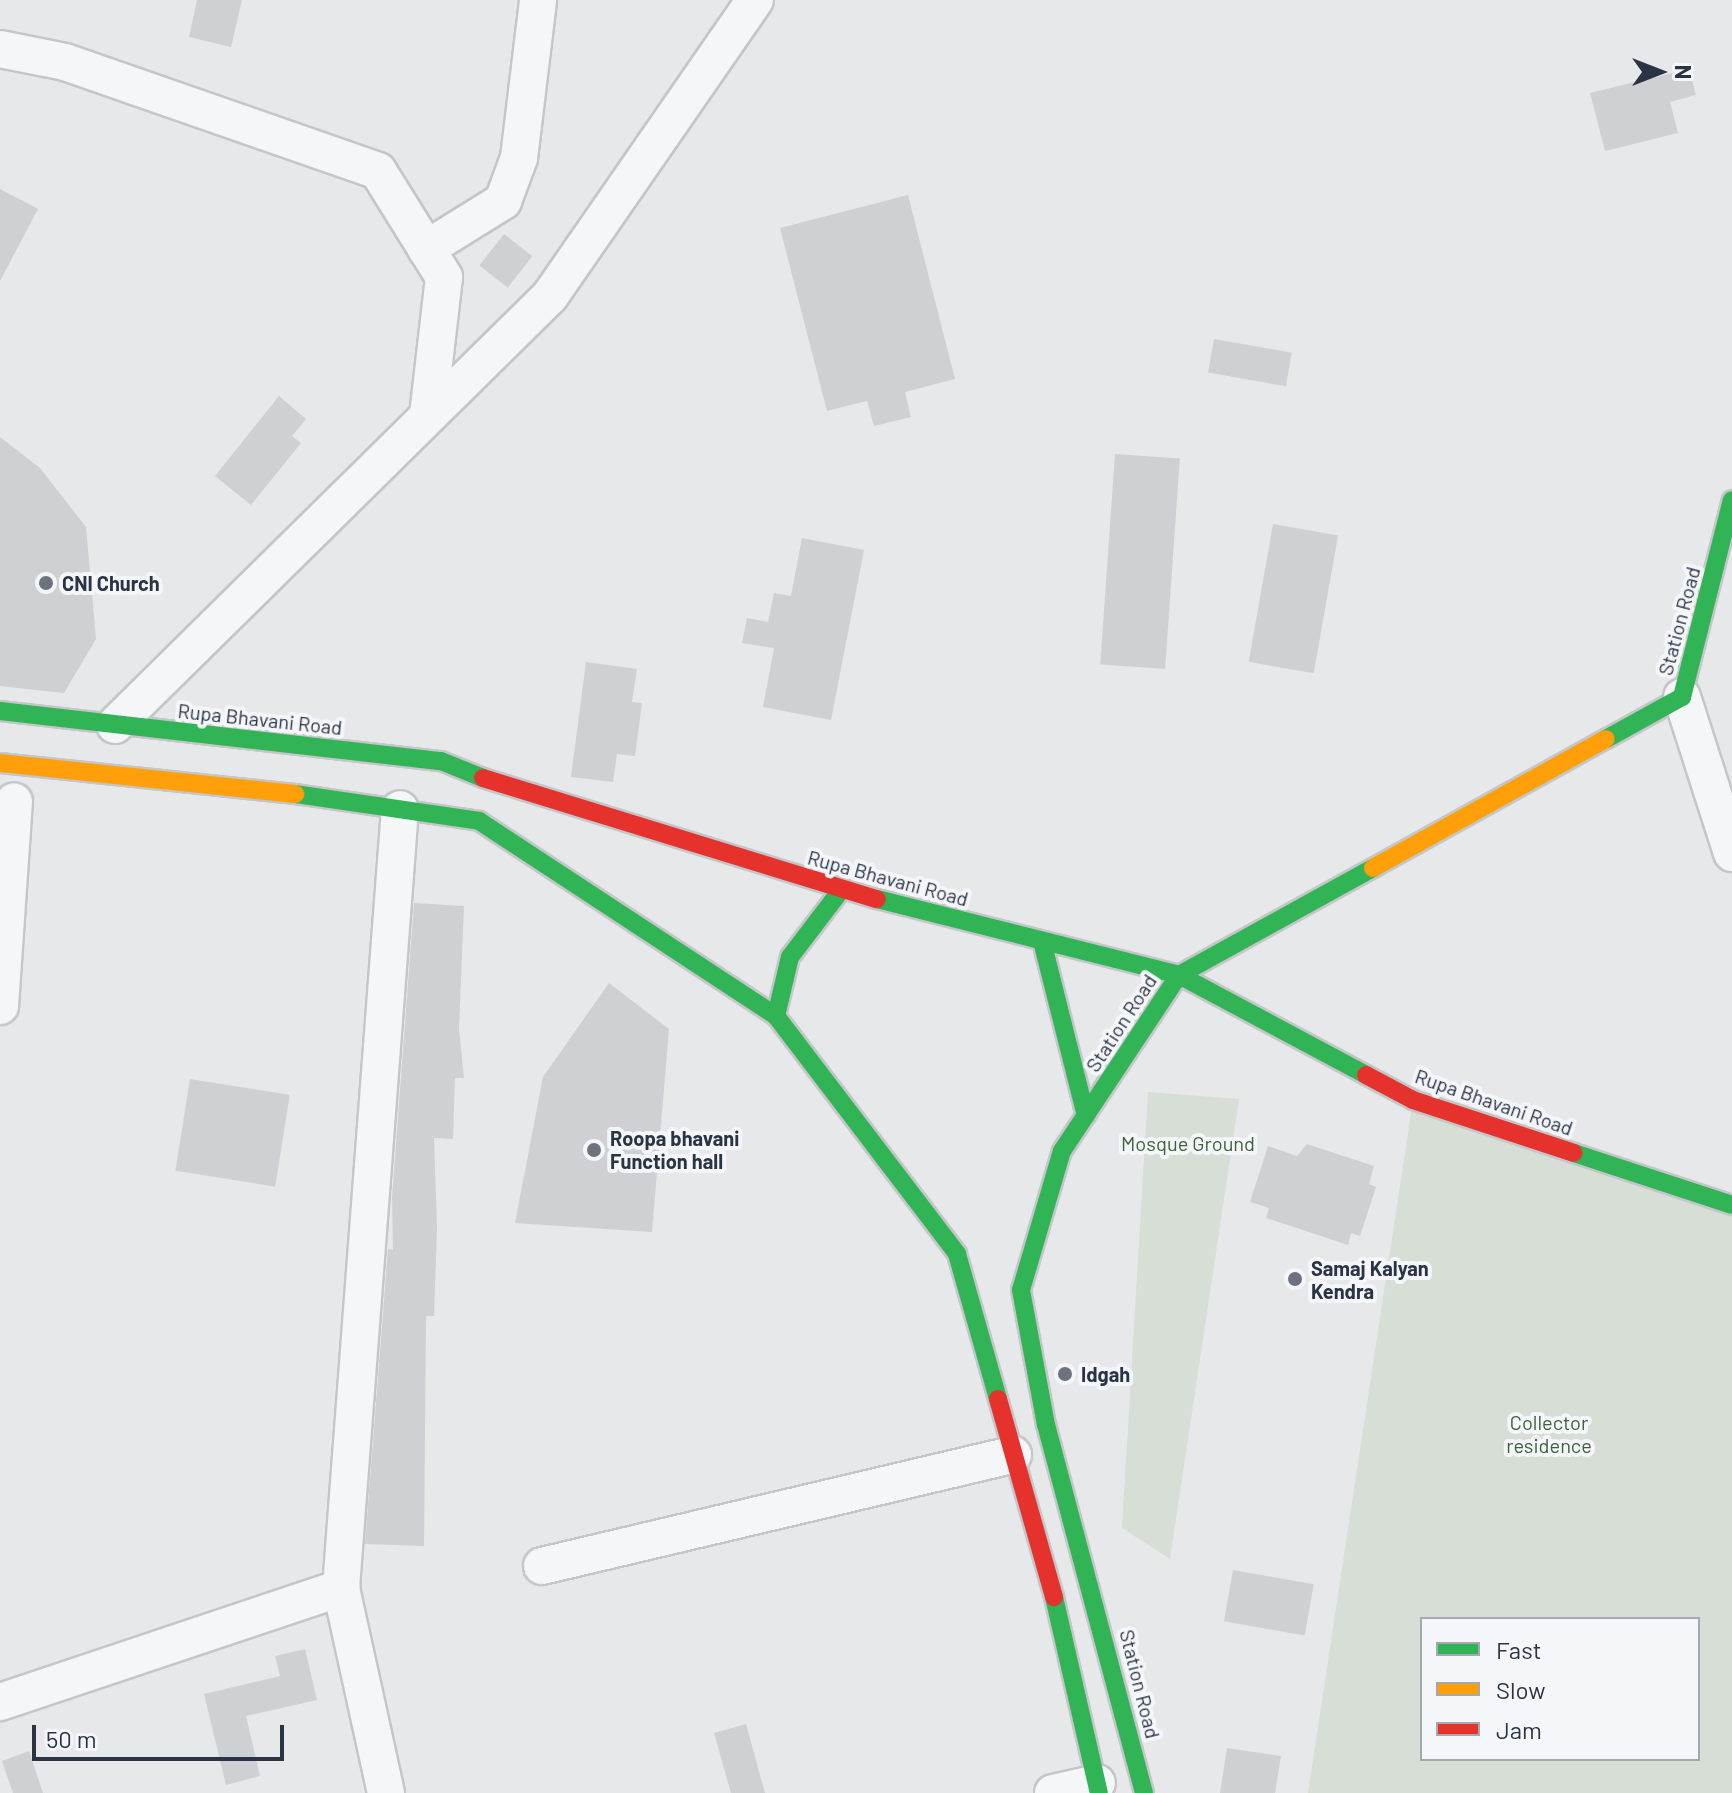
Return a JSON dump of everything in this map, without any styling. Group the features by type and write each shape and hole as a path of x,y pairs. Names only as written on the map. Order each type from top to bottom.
{"main road":[{"name":"Station Road","path":"1144,1793 1046,1425 1021,1290 1062,1151 1179,975 1682,697 1732,500"},
{"name":"Rupa Bhavani Road","path":"0,711 441,761 517,792 841,890 1179,975 1413,1100 1732,1205"},
{"path":"0,763 263,789 479,821 776,1016 957,1254 1071,1655 1098,1788"},
{"path":"776,1016 790,957 841,890"},
{"path":"1042,941 1086,1116"}],"street":[{"path":"426,249 503,201 519,158 538,0"},
{"path":"115,725 550,296 755,0"},
{"path":"0,49 65,62 378,171 444,277 428,416"},
{"path":"1682,697 1732,853"},
{"path":"0,1006 7,806 55,770"},
{"path":"386,1793 341,1588 400,809"},
{"path":"542,1566 1013,1455"},
{"path":"0,1702 341,1588"},
{"path":"1053,1793 1098,1788"}],"green space":[{"name":"Mosque Ground","path":"1148,1092 1239,1099 1170,1559 1122,1528"},
{"name":"Collector residence","path":"1413,1100 1732,1212 1732,1793 1308,1793"}],"building":[{"path":"197,0 242,0 231,47 189,37"},
{"path":"1689,69 1696,95 1670,102 1678,133 1605,151 1590,93"},
{"path":"0,189 38,209 0,281"},
{"path":"908,195 955,379 905,392 911,417 874,426 867,401 827,411 780,228"},
{"path":"504,234 532,256 508,288 479,266"},
{"path":"1214,339 1292,353 1286,386 1208,372"},
{"path":"279,396 306,419 292,436 301,443 251,505 215,476"},
{"name":"CNI Church","path":"0,437 40,468 86,527 96,639 64,693 0,686"},
{"path":"1115,454 1180,459 1165,669 1100,664"},
{"path":"1273,524 1338,535 1314,673 1249,662"},
{"path":"802,538 864,550 831,720 763,707 774,648 742,643 747,618 768,622 774,593 791,596"},
{"path":"586,662 637,669 632,702 642,703 635,756 617,754 613,782 571,777"},
{"path":"414,903 464,906 459,1029 464,1078 455,1078 453,1139 434,1138 437,1228 434,1316 426,1316 424,1546 365,1544 388,1249 393,1250 392,1198"},
{"name":"Roopa bhavani Function hall","path":"609,983 669,1029 652,1232 515,1223 543,1077"},
{"path":"190,1079 290,1095 275,1187 175,1171"},
{"path":"1307,1144 1374,1166 1369,1184 1376,1187 1360,1236 1351,1233 1348,1245 1266,1218 1269,1208 1250,1202 1268,1146 1297,1156"},
{"path":"1233,1570 1314,1584 1305,1635 1224,1621"},
{"path":"305,1649 317,1700 246,1716 260,1776 226,1785 204,1694 280,1676 275,1656"},
{"path":"746,1724 765,1793 731,1793 714,1733"},
{"path":"1227,1748 1281,1756 1275,1793 1220,1793"},
{"path":"29,1751 43,1793 13,1793 2,1761"}],"traffic: fast":[{"path":"1606,739 1682,697 1732,500"},
{"path":"0,711 441,761 483,778"},
{"path":"295,794 479,821 776,1016 957,1254 998,1399"},
{"path":"1144,1793 1046,1425 1021,1290 1062,1151 1179,975 1373,868"},
{"path":"776,1016 790,957 841,890"},
{"path":"877,899 1179,975 1366,1075"},
{"path":"1042,941 1086,1116"},
{"path":"1574,1153 1732,1205"},
{"path":"1054,1597 1099,1793"}],"traffic: slow":[{"path":"1373,868 1606,739"},
{"path":"0,763 295,794"}],"traffic: jam":[{"path":"483,778 877,899"},
{"path":"1366,1075 1413,1100 1574,1153"},
{"path":"998,1399 1054,1597"}],"place":[{"name":"CNI Church","path":"46,583"},
{"name":"Roopa bhavani Function hall","path":"594,1150"},
{"name":"Samaj Kalyan Kendra","path":"1295,1279"},
{"name":"Idgah","path":"1065,1374"}]}
